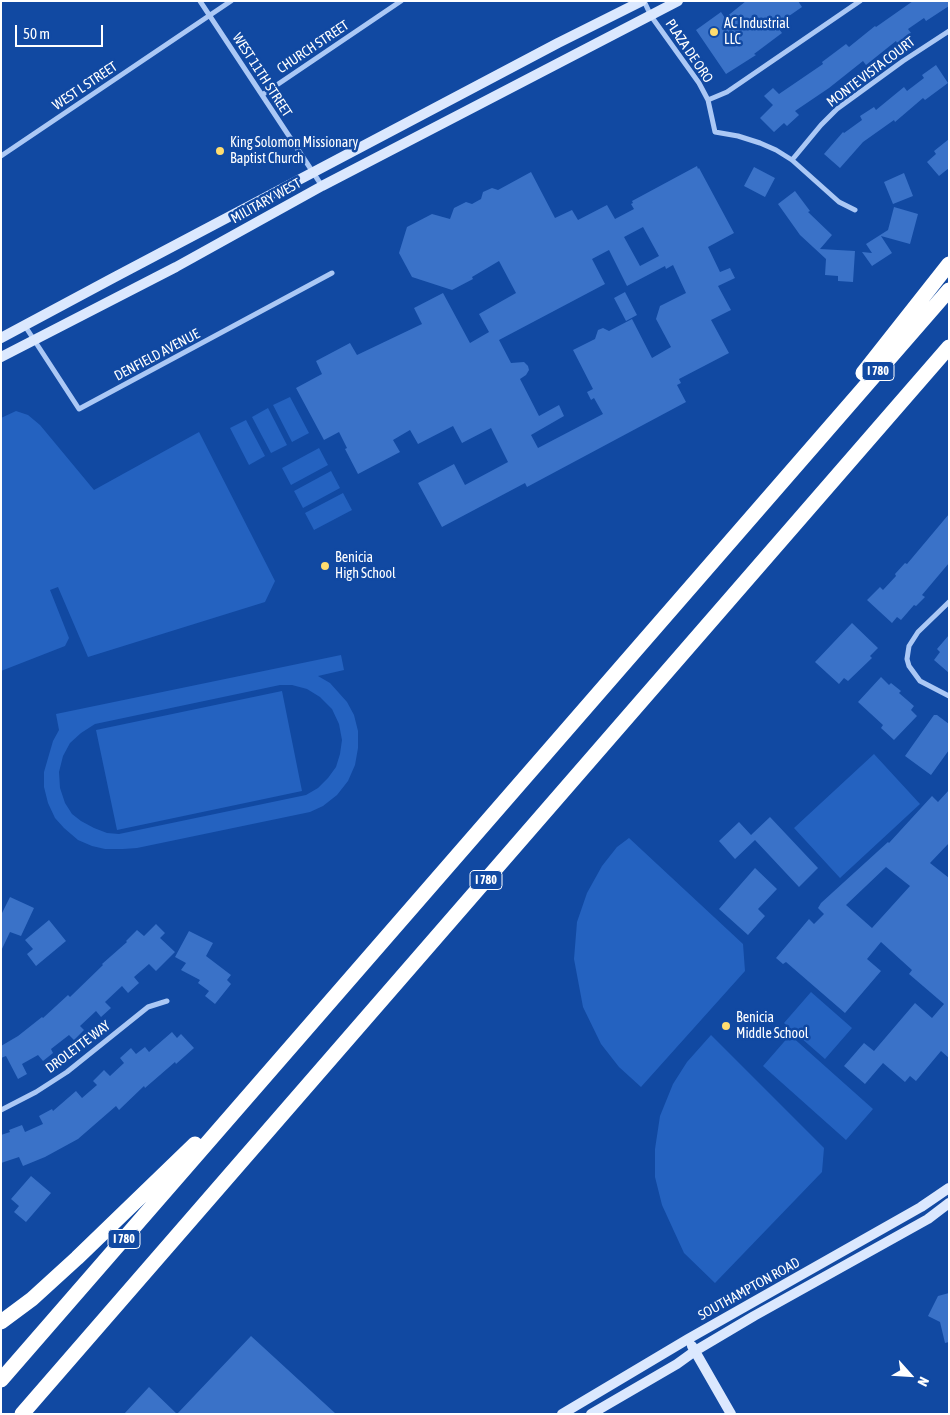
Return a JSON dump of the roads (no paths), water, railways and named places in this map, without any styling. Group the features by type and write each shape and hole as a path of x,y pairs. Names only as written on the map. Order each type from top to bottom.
{"highway":[{"path":"807,453 860,377 949,264"},
{"name":"I 780","path":"1,1380 949,290"},
{"name":"I 780","path":"22,1414 949,347"},
{"path":"1,1322 32,1299 77,1258 184,1154 246,1098"},
{"path":"34,1414 76,1350"}],"main road":[{"name":"MILITARY WEST","path":"1,338 558,43 643,1"},
{"name":"MILITARY WEST","path":"1,357 176,267 322,186 678,1"},
{"name":"SOUTHAMPTON ROAD","path":"562,1414 688,1339 921,1207 949,1188"},
{"name":"SOUTHAMPTON ROAD","path":"591,1414 754,1316 928,1219 949,1203"},
{"path":"688,1339 731,1414"}],"street":[{"name":"WEST 11TH STREET","path":"200,1 322,186"},
{"name":"WEST L STREET","path":"1,156 231,1"},
{"name":"CHURCH STREET","path":"262,95 401,1"},
{"name":"PLAZA DE ORO","path":"643,1 651,16 699,83 708,100 715,132 738,136 760,143 792,160 839,202 855,210"},
{"path":"708,100 727,92 860,1"},
{"name":"MONTE VISTA COURT","path":"792,160 837,109 903,61 949,31"},
{"name":"DENFIELD AVENUE","path":"25,326 79,409 332,273"},
{"path":"949,602 918,632 909,646 907,659 909,666 920,680 949,696"},
{"name":"DROLETTE WAY","path":"1,1110 36,1092 67,1072 148,1007 167,1001"}],"place":[{"name":"AC Industrial LLC","path":"714,32"},
{"name":"King Solomon Missionary Baptist Church","path":"220,151"},
{"name":"Benicia High School","path":"325,566"},
{"name":"Benicia Middle School","path":"726,1026"}]}
